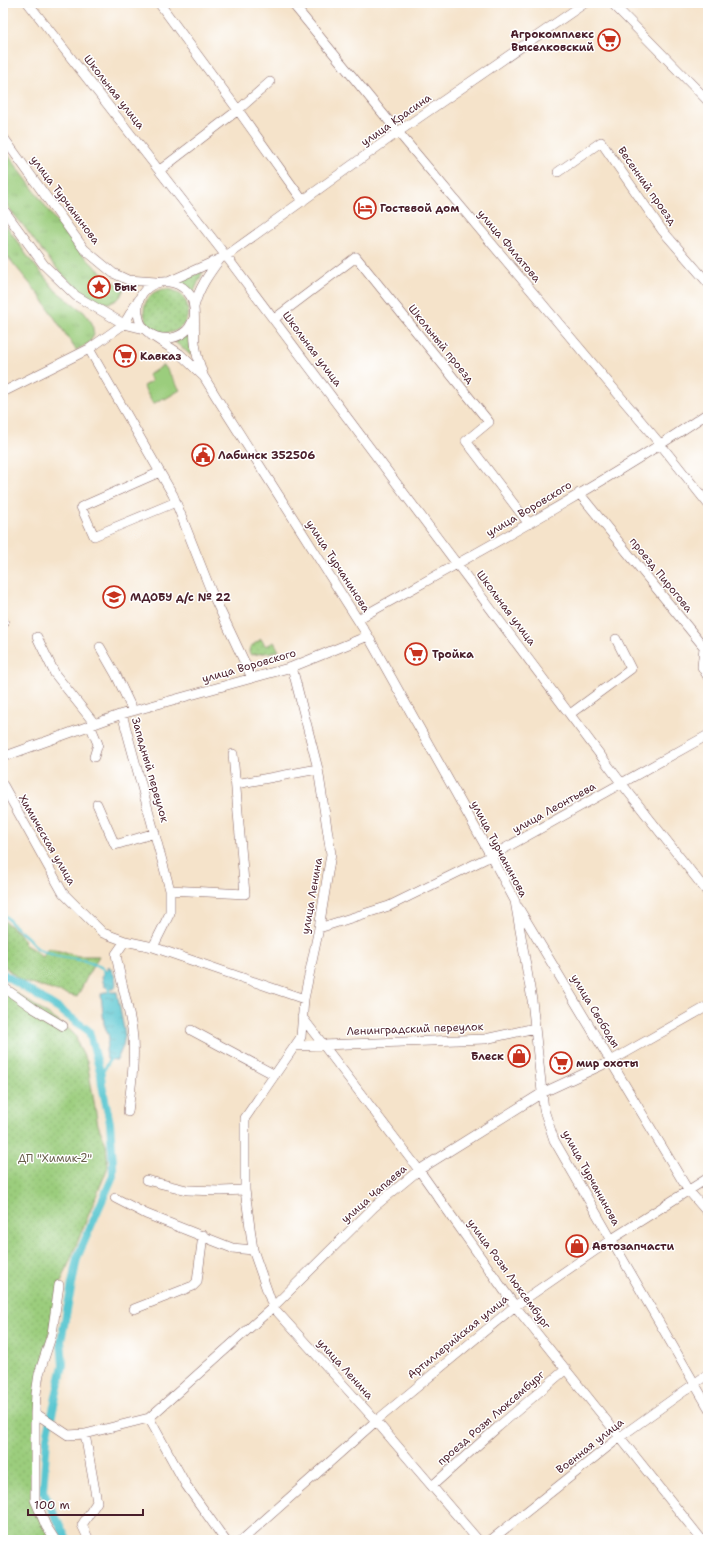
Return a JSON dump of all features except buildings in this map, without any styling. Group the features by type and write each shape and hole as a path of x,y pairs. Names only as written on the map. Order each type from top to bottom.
{"street":[{"name":"Школьная улица","path":"28,3 160,170 224,257 274,319 622,784 708,894"},
{"path":"160,3 303,201"},
{"name":"улица Филатова","path":"292,3 398,132 661,445 708,504"},
{"name":"улица Красина","path":"170,281 224,257 398,132 585,3"},
{"path":"612,3 708,101"},
{"path":"160,170 238,110 270,82"},
{"name":"улица Турчанинова","path":"3,137 84,249 113,273 128,280 159,282"},
{"name":"Весенний проезд","path":"558,172 601,142 662,230 708,283"},
{"name":"улица Турчанинова","path":"3,209 44,265 76,296 124,324 147,332 180,354 204,377 368,636 491,856 515,902 532,1000 544,1110 554,1140 708,1407"},
{"name":"улица Красина","path":"194,307 198,293 206,278 224,257"},
{"name":"Школьный проезд","path":"274,319 356,257 489,422 466,441 529,524"},
{"path":"3,392 89,349 124,324 142,293 150,286 159,282 170,281 184,289 190,295 194,307 194,318 188,330 180,335 169,338 161,338 147,332 138,318 137,310 142,293"},
{"name":"улица Турчанинова","path":"194,318 196,349 204,377"},
{"path":"89,349 176,502 210,589 252,678"},
{"name":"улица Воровского","path":"358,620 529,524 661,445 708,413"},
{"path":"160,472 81,507 94,536 176,502"},
{"name":"проезд Пирогова","path":"579,493 704,647 702,667 708,677"},
{"name":"улица Воровского","path":"3,757 122,714 292,667 368,636"},
{"path":"37,637 55,674 92,724 98,744 94,757"},
{"path":"570,714 632,669 616,640"},
{"path":"100,647 116,674 133,711"},
{"name":"улица Ленина","path":"292,667 318,769 331,854 319,928 304,999 301,1037 244,1118 245,1190 253,1250 273,1307 376,1421 478,1540"},
{"name":"Западный переулок","path":"122,714 170,890 170,914 152,947"},
{"name":"улица Леонтьева","path":"319,928 389,906 491,856 708,735"},
{"path":"170,890 245,894 233,754"},
{"path":"236,784 318,769"},
{"name":"Химическая улица","path":"3,785 63,893 103,933 125,941"},
{"name":"Западный переулок","path":"97,804 115,845 155,833"},
{"name":"улица Свободы","path":"515,902 688,1190 708,1213"},
{"path":"128,1112 133,1074 132,1030 116,954 125,941 152,947 304,999"},
{"path":"3,986 33,1008 63,1026"},
{"name":"улица Чапаева","path":"36,1413 68,1435 85,1434 148,1418 273,1307 374,1207 419,1170 542,1093 611,1061 708,1006"},
{"name":"улица Розы Люксембург","path":"302,1017 419,1170 515,1306 702,1540"},
{"name":"Ленинградский переулок","path":"295,1046 485,1039 535,1028"},
{"path":"191,1030 275,1075"},
{"name":"Артиллерийская улица","path":"242,1540 376,1421 515,1306 612,1239 708,1178"},
{"path":"146,1180 187,1190 245,1190"},
{"path":"115,1198 146,1214 203,1235 232,1248 253,1250"},
{"path":"134,1309 193,1286 197,1282 203,1235"},
{"path":"55,1540 46,1526 35,1500 36,1394 39,1374 52,1334 59,1285"},
{"name":"проезд Розы Люксембург","path":"432,1486 566,1369"},
{"name":"Военная улица","path":"491,1540 620,1437 708,1374"},
{"path":"148,1418 186,1485 225,1540"},
{"path":"85,1434 97,1502 82,1525 89,1540"}],"green space":[{"path":"3,148 80,252 101,272 124,288 120,297 109,303 96,301 68,280 42,251 4,200 2,183"},
{"path":"3,221 28,257 56,291 84,312 92,323 94,335 89,343 76,350 40,296 3,251"},
{"path":"203,271 192,296 178,282"},
{"path":"162,289 170,289 175,290 182,295 187,302 187,320 182,327 175,332 162,333 154,330 147,323 144,315 144,307 147,299 154,292"},
{"path":"189,335 192,356 175,342"},
{"path":"164,365 180,390 153,404 143,386 152,381 148,375"},
{"path":"261,639 266,646 274,642 279,651 251,655 249,652 250,647"},
{"path":"3,920 20,934 25,945 36,951 42,958 48,948 78,956 99,956 77,997 21,981 3,965"},
{"name":"ДП \"Химик-2\"","path":"3,984 65,1026 75,1035 80,1049 87,1061 98,1125 106,1144 108,1167 60,1285 40,1374 36,1499 56,1540 3,1540"}],"water":[{"path":"109,966 115,979 115,988 108,988 104,986 102,976"},
{"path":"104,992 117,992 125,1035 123,1046 117,1060 107,1059 106,1050 109,1037 104,1024 101,994"}],"waterway":[{"path":"3,913 38,949 56,956 86,961 103,968 105,973"},
{"path":"3,974 59,1009 89,1031 101,1075 110,1123 113,1176 77,1258 61,1341 63,1365 47,1437 43,1491 67,1540"},
{"path":"108,985 110,996"},
{"path":"101,1075 111,1058"}],"place":[{"name":"Агрокомплекс Выселковский","path":"609,40"},
{"name":"Гостевой дом","path":"365,208"},
{"name":"Бык","path":"99,287"},
{"name":"Кавказ","path":"125,356"},
{"name":"Лабинск 352506","path":"203,455"},
{"name":"МДОБУ д/с № 22","path":"114,597"},
{"name":"Тройка","path":"416,654"},
{"name":"Блеск","path":"519,1056"},
{"name":"мир охоты","path":"561,1063"},
{"name":"Автозапчасти","path":"577,1246"}]}
